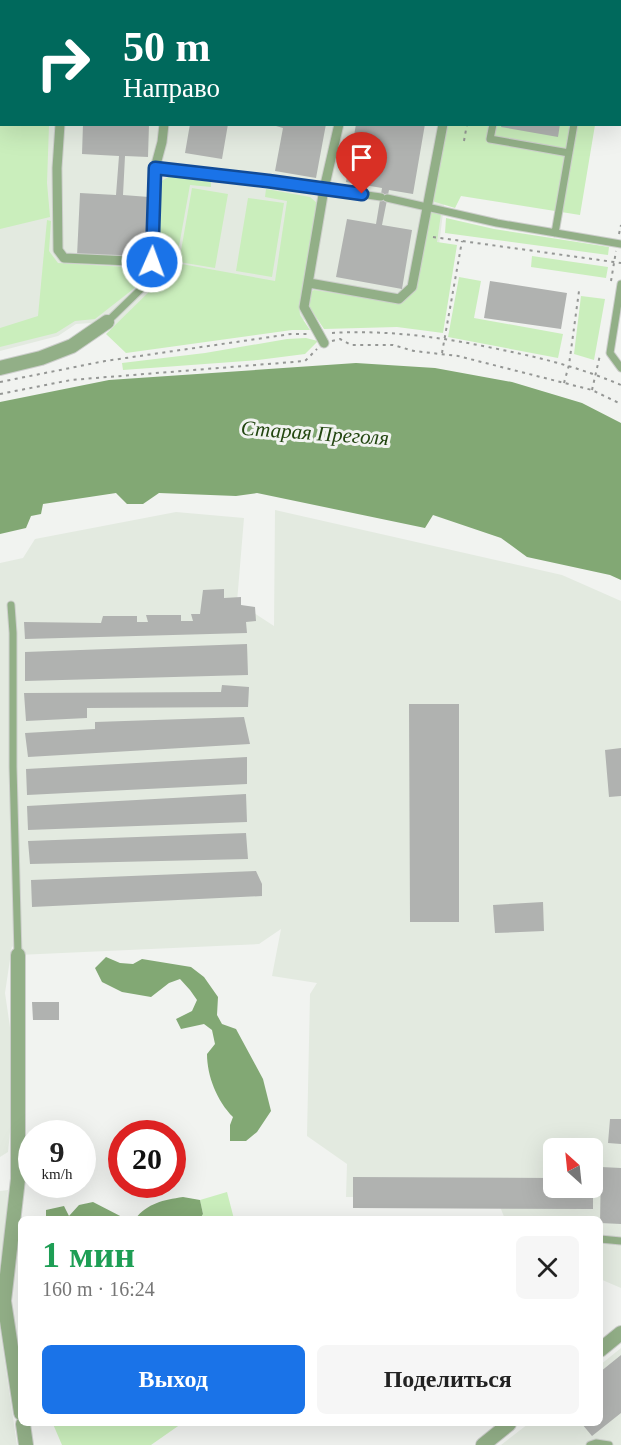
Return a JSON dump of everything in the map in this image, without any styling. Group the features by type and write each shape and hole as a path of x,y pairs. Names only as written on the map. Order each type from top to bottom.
{"street":[{"path":"60,126 57,168 58,250 64,258 152,262"},
{"path":"155,168 164,126"},
{"path":"324,343 304,307 324,189 339,126"},
{"path":"309,283 399,299 412,287 443,126"},
{"path":"0,368 41,358 72,346 107,322"},
{"path":"18,955 18,1179 4,1301 18,1393"},
{"path":"603,1348 621,1333"},
{"path":"22,1426 26,1445"},
{"path":"483,1445 507,1426"}],"lane":[{"path":"493,126 490,140 569,153"},
{"path":"555,233 574,126"},
{"path":"107,322 142,288 152,271 155,168 384,198 497,224 621,244"},
{"path":"621,284 610,352 621,368"},
{"path":"11,605 18,955"},
{"path":"603,1239 621,1241"},
{"path":"590,1445 596,1443 609,1445"}],"path":[{"path":"464,141 467,126"},
{"path":"422,235 621,263"},
{"path":"442,353 462,241"},
{"path":"564,383 569,365 579,291"},
{"path":"0,382 105,361 291,334 385,333 446,339 525,354 569,365 621,385"},
{"path":"0,394 71,380 305,361 324,343 340,339 351,345 393,345 414,351 442,353 592,390 621,404"}],"shaded area":[{"path":"0,126 458,126 445,197 429,326 375,319 276,320 120,331 107,322 76,324 58,336 0,351"},
{"path":"0,126 49,126 47,183 50,217 0,229"},
{"path":"448,126 595,126 580,215 461,196 455,208 432,201"},
{"path":"170,176 211,182 211,187 190,185 176,263 275,281 287,201 265,197 266,189 310,197 317,203 299,306 300,315 310,330 292,330 126,353 106,334 157,284 160,182"},
{"path":"192,188 228,194 215,268 179,262"},
{"path":"248,198 284,203 272,277 236,271"},
{"path":"429,212 441,214 437,242 457,245 443,333 397,327 324,329 308,305 310,293 314,290 400,303 415,291"},
{"path":"446,218 494,229 609,247 608,255 445,233"},
{"path":"47,220 51,221 49,251 58,263 143,268 141,283 95,319 75,321 56,333 0,347 0,328 38,316"},
{"path":"532,256 608,267 606,278 531,267"},
{"path":"459,277 481,281 474,318 563,334 558,358 448,337"},
{"path":"581,296 605,299 594,360 574,354"},
{"path":"306,338 318,341 305,354 258,360 123,370 122,363"},
{"path":"275,510 562,575 621,601 621,1288 603,1280 603,1216 504,1216 496,1197 346,1197 347,1164 307,1136 310,994 317,983 272,976 281,929 259,944 18,955 12,946 5,993 11,1034 12,1112 8,1152 0,1157 0,563 23,558 35,539 176,512 244,518 237,602 274,626"},
{"path":"8,1190 6,1235 0,1262 0,1191"},
{"path":"227,1192 233,1216 202,1216 200,1200"},
{"path":"0,1329 17,1445 0,1445"},
{"path":"621,1348 621,1445 501,1445 525,1426 603,1426 603,1363"},
{"path":"54,1426 178,1426 151,1445 62,1445"}],"water":[{"name":"Старая Преголя","path":"356,363 435,368 512,382 582,403 621,423 621,580 610,575 527,557 501,538 433,515 425,528 257,493 236,496 159,493 143,504 127,504 116,493 43,504 41,514 31,516 26,528 0,534 0,402 109,380"},
{"path":"106,957 120,963 133,964 142,959 191,967 204,977 218,997 217,1015 222,1024 236,1029 263,1079 271,1111 257,1132 246,1141 230,1141 230,1125 233,1117 222,1104 211,1079 207,1054 215,1044 212,1030 204,1024 181,1029 176,1019 192,1011 197,1000 190,990 180,979 169,983 151,997 122,992 102,982 95,968"},
{"path":"176,1198 200,1200 203,1214 202,1216 138,1216 156,1203"},
{"path":"93,1202 120,1216 69,1216 79,1205"},
{"path":"64,1206 69,1216 46,1216 46,1210"}],"building":[{"path":"83,126 149,126 148,157 125,156 123,195 149,197 146,259 77,256 80,193 116,195 119,156 82,154"},
{"path":"190,126 228,126 222,159 185,153"},
{"path":"276,126 326,126 316,178 275,171 283,128"},
{"path":"356,126 425,126 413,194 389,190 382,225 412,230 402,289 336,277 347,219 376,224 382,188 346,182"},
{"path":"501,126 560,126 558,137"},
{"path":"490,281 567,293 561,329 484,318"},
{"path":"224,589 224,598 241,597 241,605 255,607 256,621 246,622 247,633 25,639 24,622 101,623 103,616 137,616 137,622 148,622 146,615 181,615 181,621 193,621 191,614 200,614 203,590"},
{"path":"247,644 248,675 25,681 25,652"},
{"path":"222,685 249,687 248,707 87,708 87,718 26,721 24,693 221,692"},
{"path":"409,704 459,704 459,922 410,922"},
{"path":"244,717 250,744 28,757 25,733 95,729 95,722"},
{"path":"621,748 621,796 609,797 605,750"},
{"path":"247,757 247,784 27,795 26,769"},
{"path":"246,794 247,822 28,830 27,806"},
{"path":"246,833 248,859 30,864 28,841"},
{"path":"256,871 262,884 262,896 32,907 31,880"},
{"path":"543,902 544,931 495,933 493,905"},
{"path":"32,1002 59,1002 59,1020 33,1020"},
{"path":"610,1119 621,1119 621,1144 608,1143"},
{"path":"603,1167 621,1168 621,1224 603,1223 603,1216 600,1216 600,1198 603,1198"},
{"path":"353,1177 543,1178 543,1198 593,1198 593,1209 353,1208"},
{"path":"621,1355 621,1413 592,1436 584,1426 603,1426 603,1370"}],"route":[{"path":"152,262 155,168 362,194"}]}
